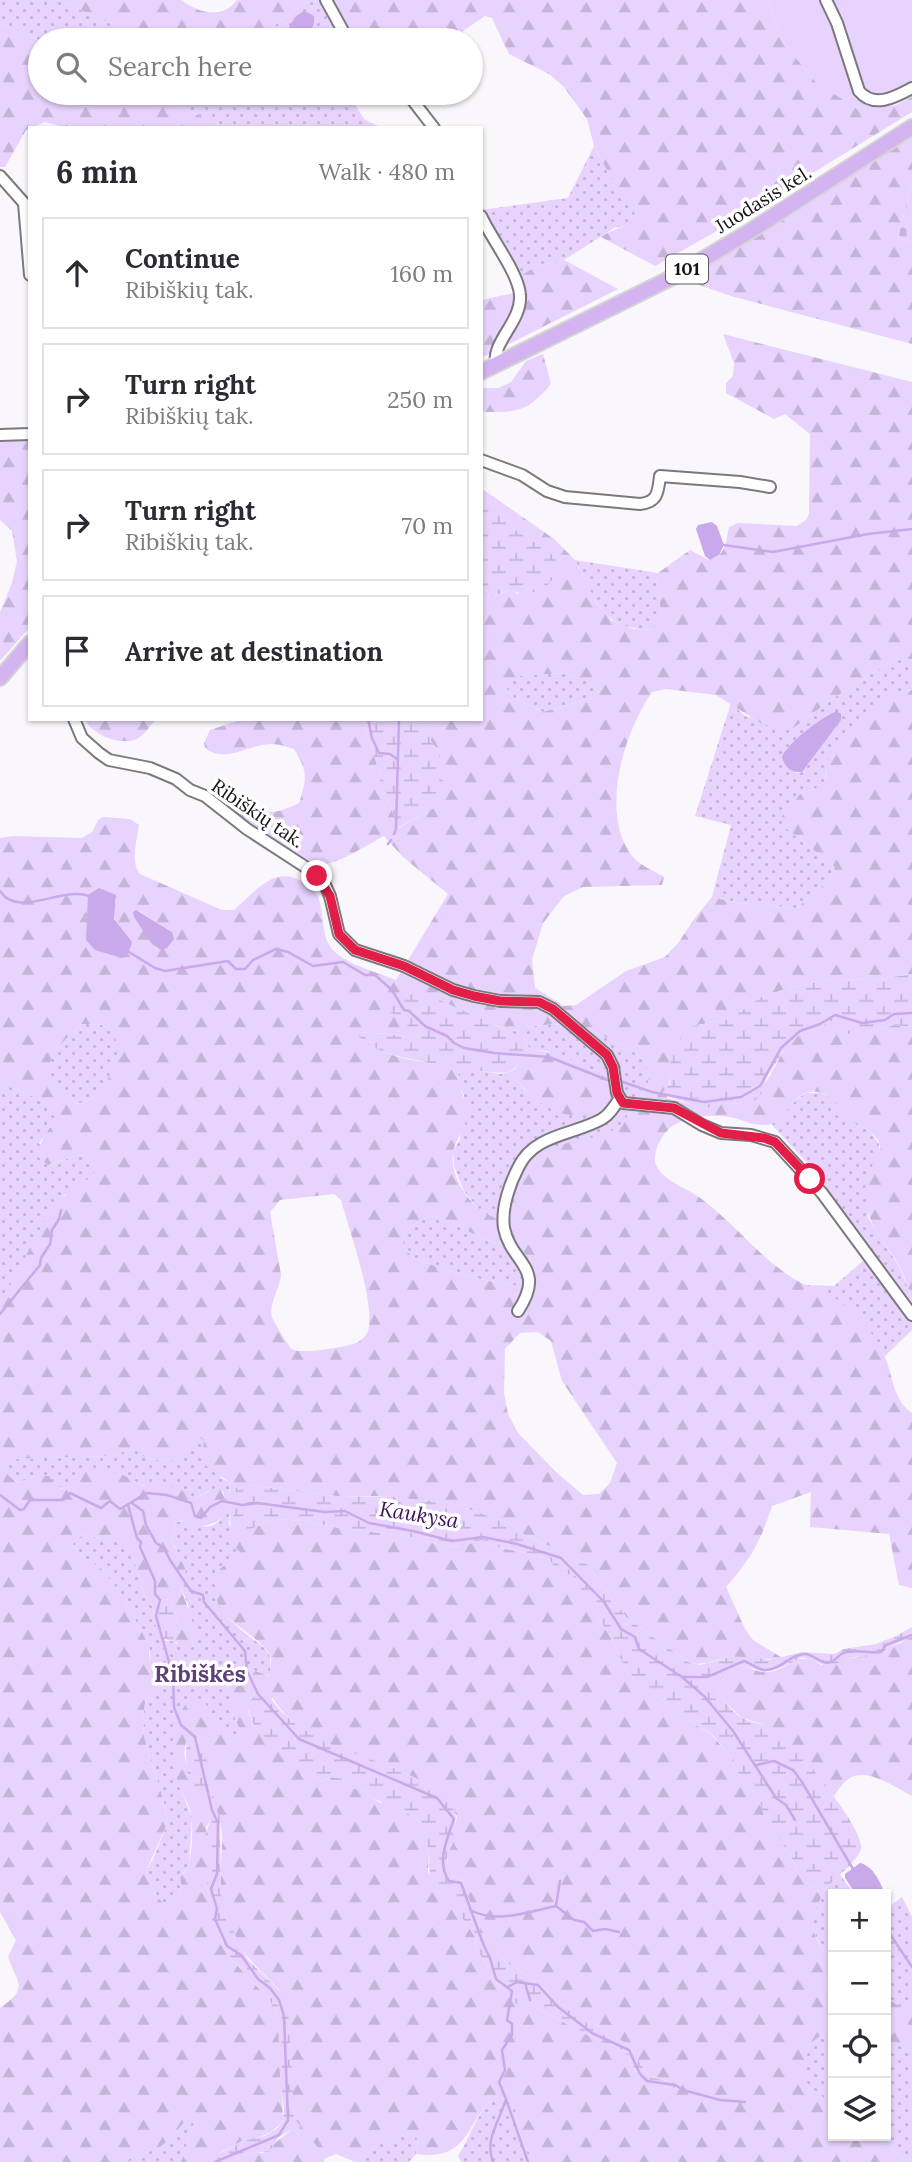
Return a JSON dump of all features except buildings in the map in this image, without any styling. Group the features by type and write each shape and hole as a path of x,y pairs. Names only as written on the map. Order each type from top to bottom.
{"main road":[{"name":"Juodasis kel.","path":"483,371 675,276 912,127"},
{"path":"0,678 28,645"}],"street":[{"path":"326,0 341,28"},
{"path":"825,0 837,23 863,96 875,101 884,100 912,88"},
{"path":"417,105 433,126"},
{"path":"0,176 24,203 28,251"},
{"path":"483,220 515,276 521,296 514,323 497,350 496,365"},
{"path":"0,435 28,434"},
{"path":"483,461 522,475 547,491 565,497 650,503 658,494 660,476 770,487"},
{"name":"Ribiškių tak.","path":"75,721 82,738 109,760 166,774 190,790 205,796 247,829 310,870 325,885 330,896 339,934 355,950 404,966 453,990 500,1001 539,1002 553,1009 607,1055 613,1067 620,1099"},
{"path":"518,1311 529,1292 527,1272 505,1231 503,1218 518,1168 538,1145 602,1119 620,1099 627,1104 674,1108 721,1133 751,1135 775,1142 821,1193 912,1315"}],"green space":[{"path":"0,0 58,0 122,28 28,28 28,36 0,23"},
{"path":"58,0 181,0 203,11 217,12 237,0 325,0 306,3 271,28 122,28"},
{"path":"334,0 349,28 271,28 306,3"},
{"path":"334,0 768,0 782,41 816,82 894,106 912,97 912,112 738,219 655,266 601,237 629,223 637,205 611,178 594,146 587,119 564,87 549,74 509,54 492,18 485,16 468,28 348,27"},
{"path":"768,0 912,0 912,97 881,110 860,111 816,82 782,41"},
{"path":"0,23 28,36 28,105 176,105 222,126 60,126 45,122 28,126 5,167 0,167"},
{"path":"176,105 355,105 364,119 378,126 222,126"},
{"path":"912,136 912,182 898,238 912,242 912,344 731,296 685,280"},
{"path":"594,146 611,178 637,205 634,219 629,225 614,228 564,260 537,266 520,276 490,224 483,228 483,210 568,198"},
{"path":"912,182 912,242 898,238"},
{"path":"564,260 618,289 483,357 483,300 514,293 520,276 537,266"},
{"path":"723,334 912,382 912,659 893,660 829,701 791,730 762,724 716,695 666,689 652,692 632,729 625,750 616,796 617,818 622,838 632,856 664,877 662,885 583,887 564,896 543,923 532,960 535,988 564,1006 576,1005 626,971 665,957 712,897 737,903 797,908 830,879 835,867 782,825 782,816 801,793 815,789 825,781 829,756 873,705 888,696 912,690 912,974 872,980 833,979 789,988 761,997 730,1019 687,1027 671,1070 667,1098 694,1105 701,1110 722,1103 744,1104 767,1081 784,1050 800,1034 823,1027 829,1022 836,1020 869,1032 894,1025 912,1027 912,1299 901,1269 872,1222 867,1204 865,1181 878,1156 880,1145 871,1132 850,1120 827,1095 804,1093 779,1120 767,1125 722,1116 704,1116 679,1122 662,1138 655,1161 661,1173 711,1206 779,1268 838,1300 859,1318 877,1341 897,1395 912,1413 912,1588 899,1585 889,1534 810,1527 811,1492 772,1506 754,1549 726,1587 745,1629 753,1640 781,1657 730,1657 695,1664 626,1617 587,1564 519,1532 512,1524 450,1503 376,1496 336,1496 246,1485 251,1529 274,1519 412,1537 448,1547 482,1540 501,1548 550,1560 557,1571 572,1575 610,1636 629,1676 712,1735 731,1757 735,1769 758,1797 767,1825 790,1854 802,1880 825,1889 816,1909 813,1926 818,1942 828,1954 828,2029 810,2044 802,2070 809,2087 828,2101 828,2141 881,2141 909,2162 535,2162 522,2139 514,2107 496,2096 486,2105 465,2137 448,2152 434,2155 416,2154 418,2140 412,2133 388,2140 355,2162 336,2154 324,2159 324,2162 232,2162 253,2152 263,2153 292,2129 317,2153 294,2118 284,1995 242,1949 225,1913 221,1884 221,1828 209,1775 194,1730 186,1743 184,1753 193,1791 207,1804 211,1819 206,1828 212,1870 206,1886 212,1907 212,1920 232,1960 270,2000 278,2018 283,2120 268,2133 229,2148 211,2162 181,2162 195,2120 193,2116 187,2117 162,2145 126,2162 0,2162 0,2008 15,1996 19,1986 8,1957 16,1940 0,1912 0,1303 54,1204 94,1174 92,1159 81,1154 48,1165 38,1157 43,1139 57,1113 39,1099 0,1081 0,838 82,838 92,832 98,820 103,817 130,819 139,825 135,863 140,874 222,910 234,910 257,888 274,878 293,877 307,885 318,897 326,940 334,951 350,962 396,980 448,894 403,857 384,836 326,864 316,863 278,843 233,810 230,804 233,795 271,812 299,803 305,775 294,749 272,744 221,754 205,748 204,743 210,730 237,721 364,721 380,775 380,789 391,806 397,829 435,807 440,753 422,721 483,721 483,600 510,590 519,594 528,540 514,529 508,517 483,499 483,489 554,539 575,560 597,604 611,620 633,629 651,630 662,614 657,591 658,573 690,550 709,560 722,552 729,527 738,523 797,526 807,519 810,434 785,414 774,419 726,393 726,383 733,376 734,363","holes":["565,673 593,684 598,692 592,698 543,712 515,699 506,688 519,676","117,899 115,918 126,935 86,917","139,911 172,932 157,949 134,917","466,1014 498,1026 554,1024 589,1029 635,1052 644,1061 649,1073 648,1086 621,1126 604,1135 567,1143 536,1155 523,1170 508,1209 496,1218 471,1201 455,1172 453,1152 465,1123 467,1110 459,1084 458,1067 386,1053 361,1032 407,1037 413,1033 404,1019","81,1024 97,1024 110,1030 120,1050 100,1091 94,1097 76,1104 47,1075 48,1067 59,1047","334,1194 341,1200 368,1299 369,1327 359,1342 314,1351 297,1351 292,1349 275,1324 271,1312 281,1275 270,1212 280,1200","434,1216 485,1239 523,1252 533,1264 534,1281 524,1286 502,1284 449,1270 412,1256 405,1249 403,1242 407,1230","538,1332 551,1341 562,1381 617,1463 610,1483 599,1494 583,1495 556,1472 518,1433 508,1414 504,1393 505,1349 520,1333","201,1438 204,1442 202,1461 209,1469 230,1482 229,1497 225,1499 219,1486 194,1499 177,1488 164,1485 144,1486 100,1468 82,1470 75,1475 66,1490 59,1488 49,1476 34,1476 18,1483 9,1476 4,1465 10,1459 113,1456 130,1449 148,1458 166,1461 178,1458","227,1510 230,1511 231,1543 240,1552 214,1574 218,1604 225,1615 264,1647 269,1653 271,1665 269,1676 253,1670 243,1673 232,1685 233,1713 240,1730 238,1743 231,1741 206,1717 208,1708 203,1699 192,1698 180,1715 174,1736 173,1759 177,1780 189,1806 192,1837 188,1866 180,1877 182,1890 170,1906 158,1897 146,1871 167,1824 165,1806 144,1737 145,1703 154,1688 157,1676 149,1655 149,1645 122,1596 103,1570 72,1545 79,1537 87,1534 127,1543 148,1600 153,1607 164,1599 170,1600 177,1620 177,1631 172,1641 186,1646 194,1637 194,1626 180,1585 186,1571 172,1541 176,1522 182,1520 192,1532 219,1520","273,1698 285,1714 317,1738 395,1769 437,1790 457,1816 452,1845 447,1854 448,1867 453,1876 462,1879 477,1919 492,1948 505,1961 542,1986 555,2000 630,2046 648,2076 665,2080 680,2088 654,2087 635,2072 625,2051 599,2041 525,2002 511,2001 491,1977 477,1950 475,1937 450,1898 438,1891 428,1872 429,1852 425,1830 419,1822 403,1809 385,1805 364,1790 355,1789 339,1778 330,1777 322,1782 269,1743 253,1723 248,1711"]},
{"path":"543,354 551,384 528,406 513,411 483,412 483,389 498,388 511,382 526,361"},
{"path":"28,440 28,629 0,661 0,612 12,583 17,561 12,531 0,520 0,442"},
{"path":"483,499 508,517 514,529 556,557 554,575 547,586 529,593 509,590 483,600"},
{"path":"575,560 658,573 657,591 662,614 652,630 620,624 610,618 595,599"},
{"path":"912,659 912,690 908,690 826,771 825,781 815,789 801,793 782,825 835,867 830,879 797,908 737,903 712,897 731,825 695,816 731,703 745,716 791,730 829,701 893,660","holes":["840,720 802,772 796,773 786,749 811,728"]},
{"path":"565,673 593,684 598,692 592,698 543,712 515,699 506,688 518,676"},
{"path":"86,721 154,721 140,737 126,741 102,735"},
{"path":"364,721 422,721 440,753 443,786 435,807 396,829 391,806 380,789 380,775"},
{"path":"912,974 912,1027 894,1025 869,1032 847,1034 842,1023 836,1020 800,1034 784,1050 768,1075 761,1094 755,1101 744,1104 722,1103 701,1110 661,1094 670,1084 671,1053 687,1027 730,1019 761,997 789,988 833,979 872,980"},
{"path":"415,994 433,997 517,1035 526,1040 529,1048 515,1068 500,1073 396,1056 359,1037 361,1032 406,1037 412,1033 404,1019 389,1012 389,1005 395,997"},
{"path":"81,1024 107,1027 121,1050 100,1091 94,1097 76,1104 46,1075 54,1053"},
{"path":"554,1024 589,1029 635,1052 644,1061 649,1073 648,1086 621,1126 604,1135 496,1218 486,1215 464,1191 454,1166 453,1151 460,1139 464,1095 459,1086 458,1067 500,1074 509,1072 524,1089 557,1111 550,1052 529,1048 526,1040 498,1026"},
{"path":"529,1048 562,1057 597,1072 612,1086 605,1104 589,1114 565,1114 534,1098 509,1072 515,1069"},
{"path":"0,1081 39,1099 58,1113 39,1143 49,1165 81,1154 92,1159 94,1174 73,1193 64,1195 0,1303"},
{"path":"806,1093 822,1093 833,1098 848,1118 871,1132 879,1144 880,1155 869,1172 868,1218 900,1268 912,1299 912,1330 885,1356 851,1313 830,1297 805,1285 834,1286 870,1255 817,1173 771,1124"},
{"path":"434,1216 485,1239 523,1252 533,1264 534,1281 524,1286 502,1284 449,1270 412,1256 405,1249 403,1242 407,1230"},
{"path":"202,1437 221,1478 230,1482 229,1498 225,1499 223,1491 208,1491 194,1499 94,1468 75,1478 66,1490 34,1476 19,1483 9,1476 4,1465 10,1459 113,1456 130,1449 137,1450 151,1459 166,1461 178,1458"},
{"path":"246,1485 336,1496 394,1497 450,1503 512,1524 519,1532 587,1564 626,1617 690,1663 700,1665 730,1657 769,1660 802,1652 834,1654 844,1649 876,1644 912,1627 912,1637 888,1647 880,1659 854,1657 830,1667 803,1657 764,1672 742,1665 727,1674 717,1690 738,1715 774,1728 799,1752 853,1825 860,1839 859,1854 825,1889 802,1880 790,1854 767,1825 758,1797 735,1769 731,1757 713,1735 629,1676 610,1636 572,1575 557,1571 550,1560 501,1548 482,1540 448,1547 412,1537 304,1521 274,1519 251,1529 238,1529 233,1521 236,1488"},
{"path":"230,1510 229,1524 240,1552 228,1618 266,1649 271,1662 270,1676 253,1670 233,1713 240,1730 238,1743 231,1741 206,1717 176,1729 174,1753 177,1780 192,1817 189,1866 180,1877 182,1890 170,1906 158,1897 146,1871 167,1824 165,1806 144,1737 145,1703 154,1688 149,1645 122,1596 103,1570 72,1545 79,1537 87,1534 127,1542 144,1592 153,1607 154,1626 166,1641 177,1644 189,1607 180,1585 177,1550 172,1541 176,1522 208,1527 214,1525"},
{"path":"164,1599 170,1600 177,1620 177,1631 172,1641 160,1638 154,1626 153,1607"},
{"path":"912,1637 912,1796 884,1781 861,1775 848,1779 834,1796 778,1731 742,1718 717,1690 727,1674 742,1665 764,1672 805,1659 821,1665 867,1655 873,1657 885,1653 888,1647"},
{"path":"262,1691 290,1719 312,1735 413,1776 444,1795 453,1805 455,1814 455,1831 447,1854 448,1864 453,1876 462,1879 477,1919 492,1948 505,1961 542,1986 555,2000 630,2046 648,2076 674,2083 680,2088 654,2087 638,2077 625,2051 599,2041 525,2002 518,2004 511,2001 491,1977 477,1950 475,1937 450,1899 430,1881 425,1830 419,1822 403,1809 386,1808 364,1790 355,1789 339,1778 330,1777 322,1782 276,1749 258,1730 247,1703"},
{"path":"188,1727 194,1730 205,1757 214,1793 213,1803 220,1817 221,1892 225,1914 248,1960 284,1995 289,2020 294,2118 319,2149 318,2154 292,2129 279,2137 269,2152 253,2152 232,2162 211,2162 241,2141 265,2136 278,2128 283,2120 284,2109 278,2018 270,2000 232,1960 212,1920 212,1907 206,1886 212,1870 203,1840 211,1819 207,1804 197,1800 190,1782 186,1755"},
{"path":"839,1873 850,1889 828,1889 828,1954 816,1937 813,1926 817,1905 830,1884"},
{"path":"902,1897 912,1917 912,2015 891,2000 891,1905"},
{"path":"891,2000 912,2015 912,2053 891,2041"},
{"path":"828,2028 828,2101 809,2087 801,2070 810,2044"},
{"path":"891,2041 912,2053 912,2162 881,2141 891,2141"},
{"path":"496,2096 514,2107 522,2139 535,2162 461,2162 458,2156 484,2109"},
{"path":"193,2115 195,2120 181,2162 126,2162 162,2145 187,2117"},
{"path":"412,2133 418,2140 416,2154 409,2162 355,2162 388,2140"}],"shaded area":[{"path":"305,11 314,16 312,28 290,28 297,16"},
{"path":"712,522 717,526 724,545 719,555 710,560 705,556 696,529 698,525"},
{"path":"837,711 841,714 841,720 802,772 789,769 782,757 785,751 806,731"},
{"path":"99,888 116,895 114,919 132,942 129,952 122,958 95,950 86,940 88,895"},
{"path":"136,910 172,932 174,939 167,948 161,950 152,944 134,917 133,912"},
{"path":"860,1863 864,1864 876,1875 882,1889 853,1889 845,1874"}],"waterway":[{"path":"724,545 773,552 868,534 912,529"},
{"path":"368,721 379,753 390,754 397,759"},
{"path":"394,834 399,721"},
{"path":"388,844 391,840"},
{"path":"0,891 8,899 18,902 80,894 91,897"},
{"path":"129,952 165,971 228,961 236,969 245,969 253,960 276,949 288,952 313,966 343,962 365,975 375,975 392,990 404,1010 409,1011 425,1026 464,1048 549,1057 610,1081"},
{"path":"620,1081 652,1092 704,1102 741,1097 760,1086 781,1048 800,1031 835,1015 862,1023 885,1020 894,1014 912,1013"},
{"path":"0,1314 40,1265 61,1210"},
{"name":"Kaukysa","path":"0,1495 20,1510 24,1509 30,1500 63,1500 70,1493 101,1508 110,1501 120,1509 147,1493 167,1495 191,1503 195,1516 201,1518 210,1507 222,1501 325,1512 345,1511 369,1523 452,1541 483,1537 561,1558 604,1602 621,1629 635,1637 639,1649 682,1677 705,1697 733,1731 776,1798 786,1805 795,1820"},
{"path":"132,1503 143,1511 146,1525 156,1543 164,1548 191,1591 203,1595 204,1602 245,1651 247,1671 258,1694 299,1739 437,1798 454,1819 444,1850 445,1874 449,1881 461,1883 496,1979 512,1991 507,2020 512,2024 512,2035 502,2050 505,2070 499,2082 506,2099 490,2146 493,2162"},
{"path":"128,1505 137,1538 141,1542 140,1547 155,1581 155,1594 160,1600 156,1616 173,1676 174,1707 181,1725 195,1737 212,1810 218,1823 217,1874 211,1889 217,1909 215,1919 227,1946 241,1955 258,1979 270,1988 279,2000 284,2016 288,2120 279,2135 215,2162"},
{"path":"682,1677 707,1677 744,1661 770,1670 805,1654 830,1662 848,1652 881,1652 886,1645 912,1635"},
{"path":"757,1765 774,1761 793,1770 853,1869"},
{"path":"556,1905 560,1881"},
{"path":"470,1910 501,1916 556,1906 574,1920 584,1922 593,1931 605,1929 619,1932"},
{"path":"891,1936 912,1967"},
{"path":"508,1987 517,1982 538,1985 558,2007 592,2033 629,2050 640,2074 647,2081 675,2085 683,2090 720,2100 745,2102"},
{"path":"525,1983 530,2000"},
{"path":"506,2099 528,2162"}],"district":[{"name":"Ribiškės","path":"200,1674"}],"route":[{"path":"317,876 330,896 339,934 345,943 355,950 404,966 453,990 500,1001 539,1002 553,1009 607,1055 613,1067 617,1093 623,1103 674,1108 721,1133 751,1135 775,1142 810,1179"}]}
